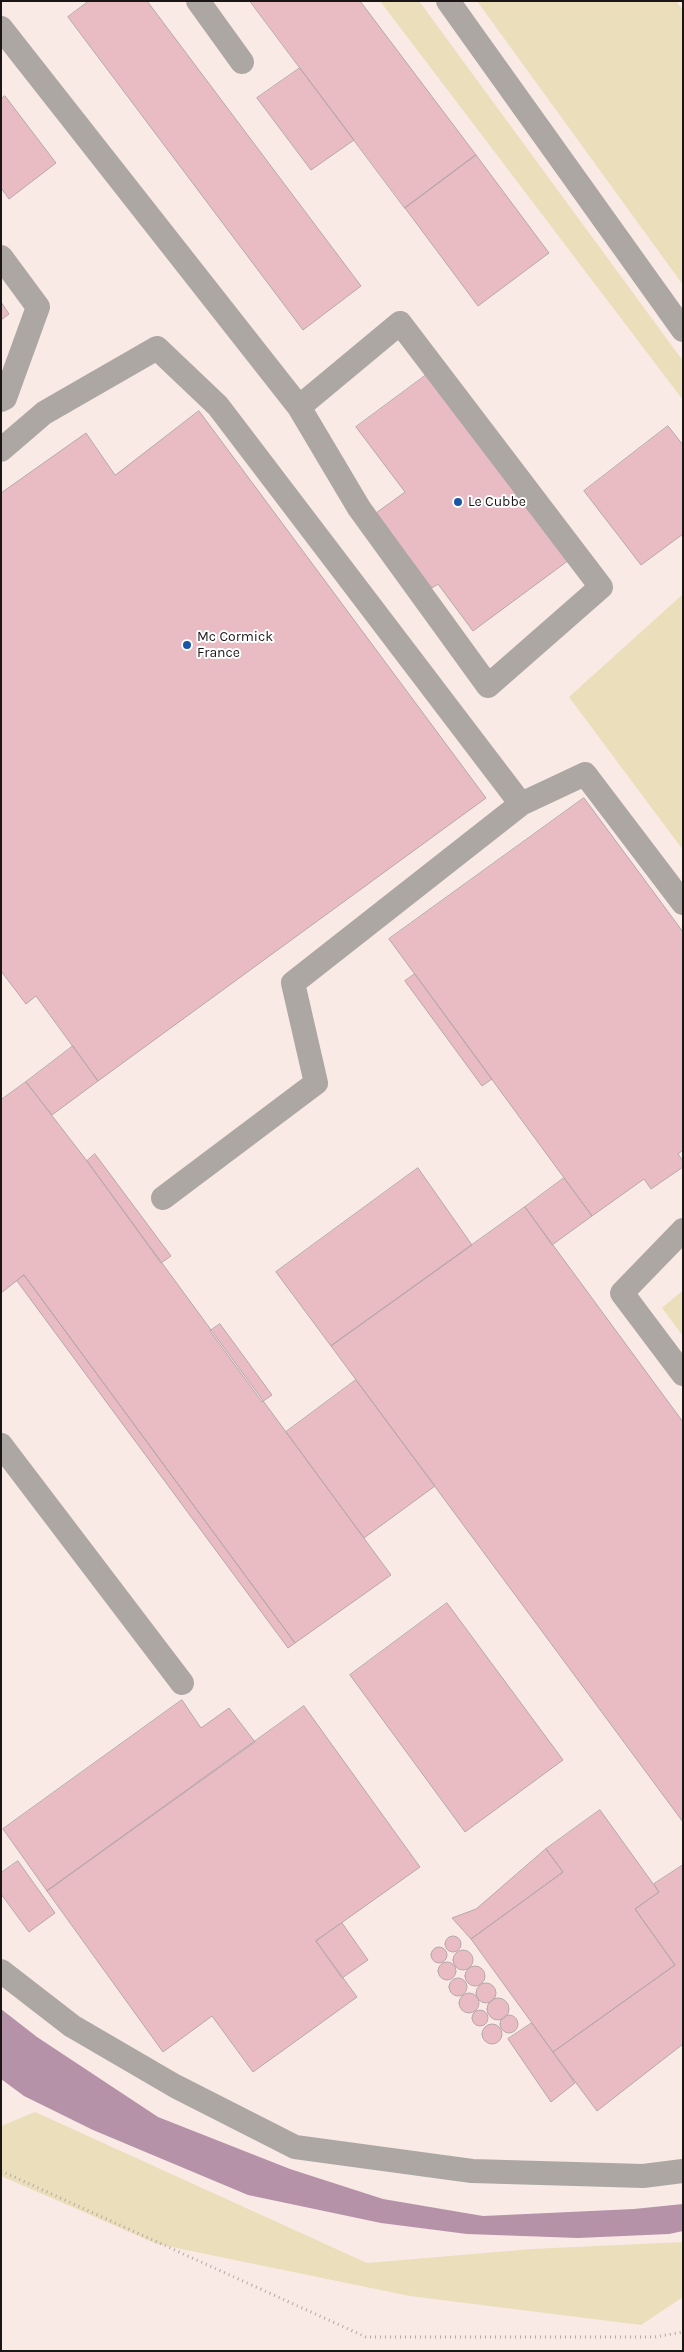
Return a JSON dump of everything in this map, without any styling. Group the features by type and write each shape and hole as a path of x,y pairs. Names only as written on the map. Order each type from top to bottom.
{"lane":[{"path":"198,1 242,62"},
{"path":"448,1 683,330"},
{"path":"1,28 299,407 359,508 488,686 601,587 400,323 299,407"},
{"path":"1,257 38,306 5,398 1,400"},
{"path":"1,450 44,413 157,348 218,406 521,804"},
{"path":"162,1198 316,1083 293,983 521,804 585,774 683,903"},
{"path":"683,1230 622,1293 683,1374"},
{"path":"1,1445 182,1683"},
{"path":"1,1971 72,2026 175,2086 295,2147 472,2170 643,2176 683,2171"}],"path":[{"path":"1,2171 366,2337 655,2337 683,2332"}],"shaded area":[{"path":"380,1 419,1 683,361 683,400"},
{"path":"477,1 676,1 683,10 683,285"},
{"path":"683,594 683,850 569,697"},
{"path":"682,1291 683,1293 683,1336 662,1308"},
{"path":"1,2009 37,2037 158,2117 290,2169 383,2199 483,2216 634,2209 683,2204 683,2231 669,2234 578,2238 467,2234 381,2223 248,2195 93,2130 24,2096 1,2079"},
{"path":"35,2112 367,2263 532,2249 683,2242 683,2297 641,2325 410,2296 157,2244 1,2176 1,2126"}],"building":[{"path":"89,1 147,1 361,286 303,330 68,17"},
{"path":"250,1 360,1 476,155 405,208"},
{"path":"300,68 354,140 311,170 257,98"},
{"path":"5,96 56,163 9,199 1,188 1,99"},
{"path":"476,155 549,253 478,306 405,208"},
{"path":"1,302 9,314 1,320"},
{"name":"Le Cubbe","path":"429,373 569,560 473,631 438,584 432,588 376,513 405,492 356,427"},
{"name":"Mc Cormick France","path":"199,411 486,798 98,1081 36,996 26,1004 1,971 1,493 86,433 115,475"},
{"path":"668,426 683,445 683,534 641,565 584,491"},
{"path":"584,798 683,932 683,1150 678,1154 683,1161 683,1167 651,1189 644,1179 592,1216 389,939"},
{"path":"415,974 492,1079 482,1086 405,981"},
{"path":"73,1046 98,1081 52,1115 26,1082"},
{"path":"26,1082 87,1161 391,1575 295,1643 24,1275 1,1293 1,1100"},
{"path":"95,1154 171,1256 161,1263 87,1161"},
{"path":"418,1168 472,1245 331,1346 276,1272"},
{"path":"564,1178 592,1216 552,1245 525,1207"},
{"path":"525,1207 683,1422 683,1822 331,1346"},
{"path":"24,1275 295,1643 288,1648 17,1281"},
{"path":"220,1324 272,1395 262,1402 210,1331"},
{"path":"356,1380 435,1486 364,1538 286,1432"},
{"path":"447,1603 563,1760 465,1832 350,1675"},
{"path":"182,1700 201,1728 229,1708 255,1742 47,1891 3,1829"},
{"path":"304,1706 420,1867 316,1941 357,1997 253,2072 212,2016 163,2052 47,1891"},
{"path":"600,1810 659,1892 635,1909 675,1965 553,2052 471,1939 563,1872 546,1849"},
{"path":"546,1849 563,1872 471,1939 452,1918 476,1909"},
{"path":"18,1861 55,1913 29,1932 1,1894 1,1873"},
{"path":"683,1865 683,2044 597,2111 553,2052 675,1965 635,1909 659,1892 654,1884"},
{"path":"342,1923 368,1960 342,1978 316,1941"},
{"path":"450,1936 456,1936 461,1941 459,1950 450,1952 445,1947 445,1941"},
{"path":"436,1947 442,1947 447,1952 445,1961 436,1963 431,1958 431,1952"},
{"path":"463,1950 470,1953 473,1960 470,1967 463,1970 456,1967 453,1960 456,1953"},
{"path":"443,1962 451,1962 456,1967 454,1978 443,1980 438,1975 438,1967"},
{"path":"475,1966 482,1969 485,1976 482,1983 475,1986 468,1983 465,1976 468,1969"},
{"path":"458,1978 464,1981 467,1987 464,1993 458,1996 452,1993 449,1987 452,1981"},
{"path":"486,1983 493,1986 496,1993 493,2000 486,2003 479,2000 476,1993 479,1986"},
{"path":"469,1993 476,1996 479,2003 476,2010 469,2013 462,2010 459,2003 462,1996"},
{"path":"498,1998 508,2005 509,2009 502,2019 498,2020 488,2013 487,2009 494,1999"},
{"path":"477,2010 483,2010 488,2015 486,2024 477,2026 472,2021 472,2015"},
{"path":"509,2015 515,2018 518,2024 515,2030 509,2033 503,2030 500,2024 503,2018"},
{"path":"532,2023 575,2083 551,2102 508,2039"},
{"path":"492,2024 499,2027 502,2034 499,2041 492,2044 485,2041 482,2034 485,2027"}],"place":[{"name":"Le Cubbe","path":"458,502"},
{"name":"Mc Cormick France","path":"187,645"}]}
